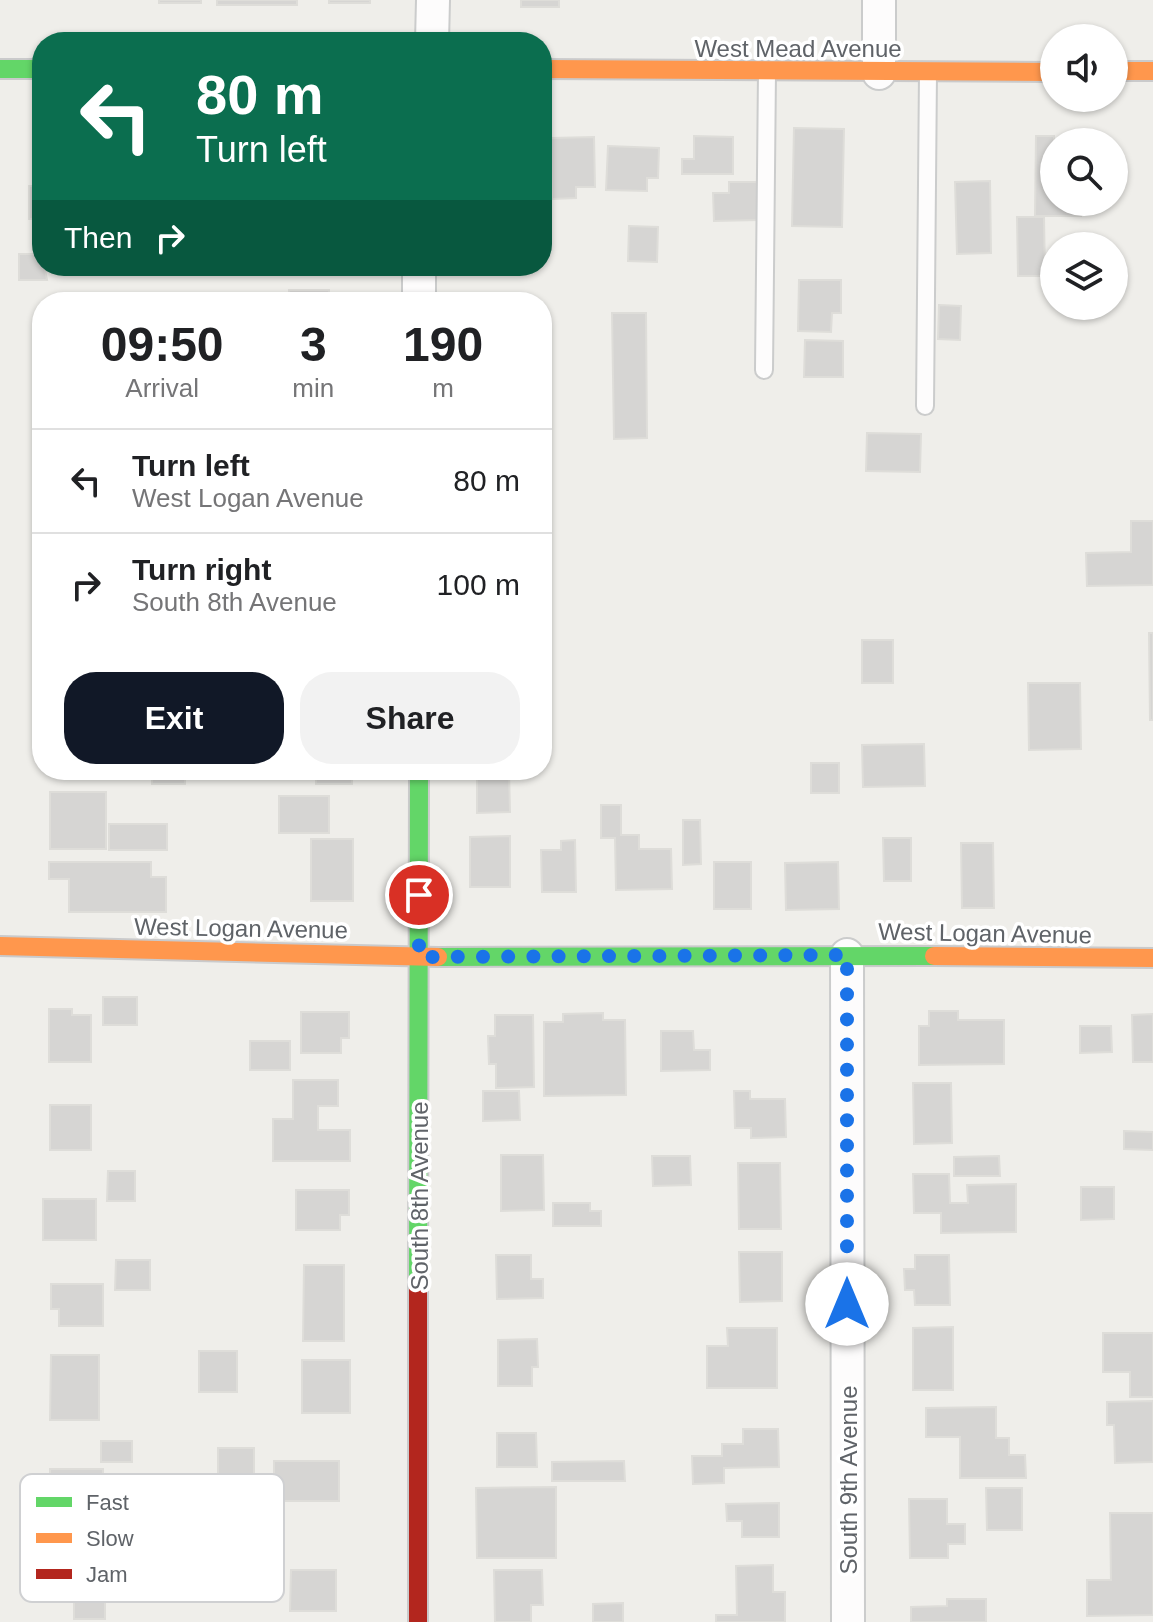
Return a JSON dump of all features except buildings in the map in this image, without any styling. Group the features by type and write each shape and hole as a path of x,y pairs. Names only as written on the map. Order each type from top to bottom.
{"street":[{"path":"432,32 433,0"},
{"path":"879,0 879,73"},
{"path":"0,69 32,69"},
{"name":"West Mead Avenue","path":"552,69 1040,72"},
{"path":"1128,71 1153,71"},
{"name":"South 8th Avenue","path":"418,1622 419,780"},
{"name":"West Logan Avenue","path":"0,946 419,957 847,955 1153,958"},
{"name":"South 9th Avenue","path":"847,955 848,1622"}],"lane":[{"path":"764,370 767,72"},
{"path":"925,406 928,73"}],"traffic: fast":[{"path":"0,69 32,69"},
{"path":"418,1289 419,780"},
{"path":"438,957 934,956"}],"traffic: slow":[{"path":"552,69 1040,72"},
{"path":"1128,71 1153,71"},
{"path":"0,946 438,957"},
{"path":"934,956 1153,958"}],"traffic: jam":[{"path":"418,1289 418,1622"}],"route":[{"path":"419,895 419,957 847,955 847,1304"}]}
